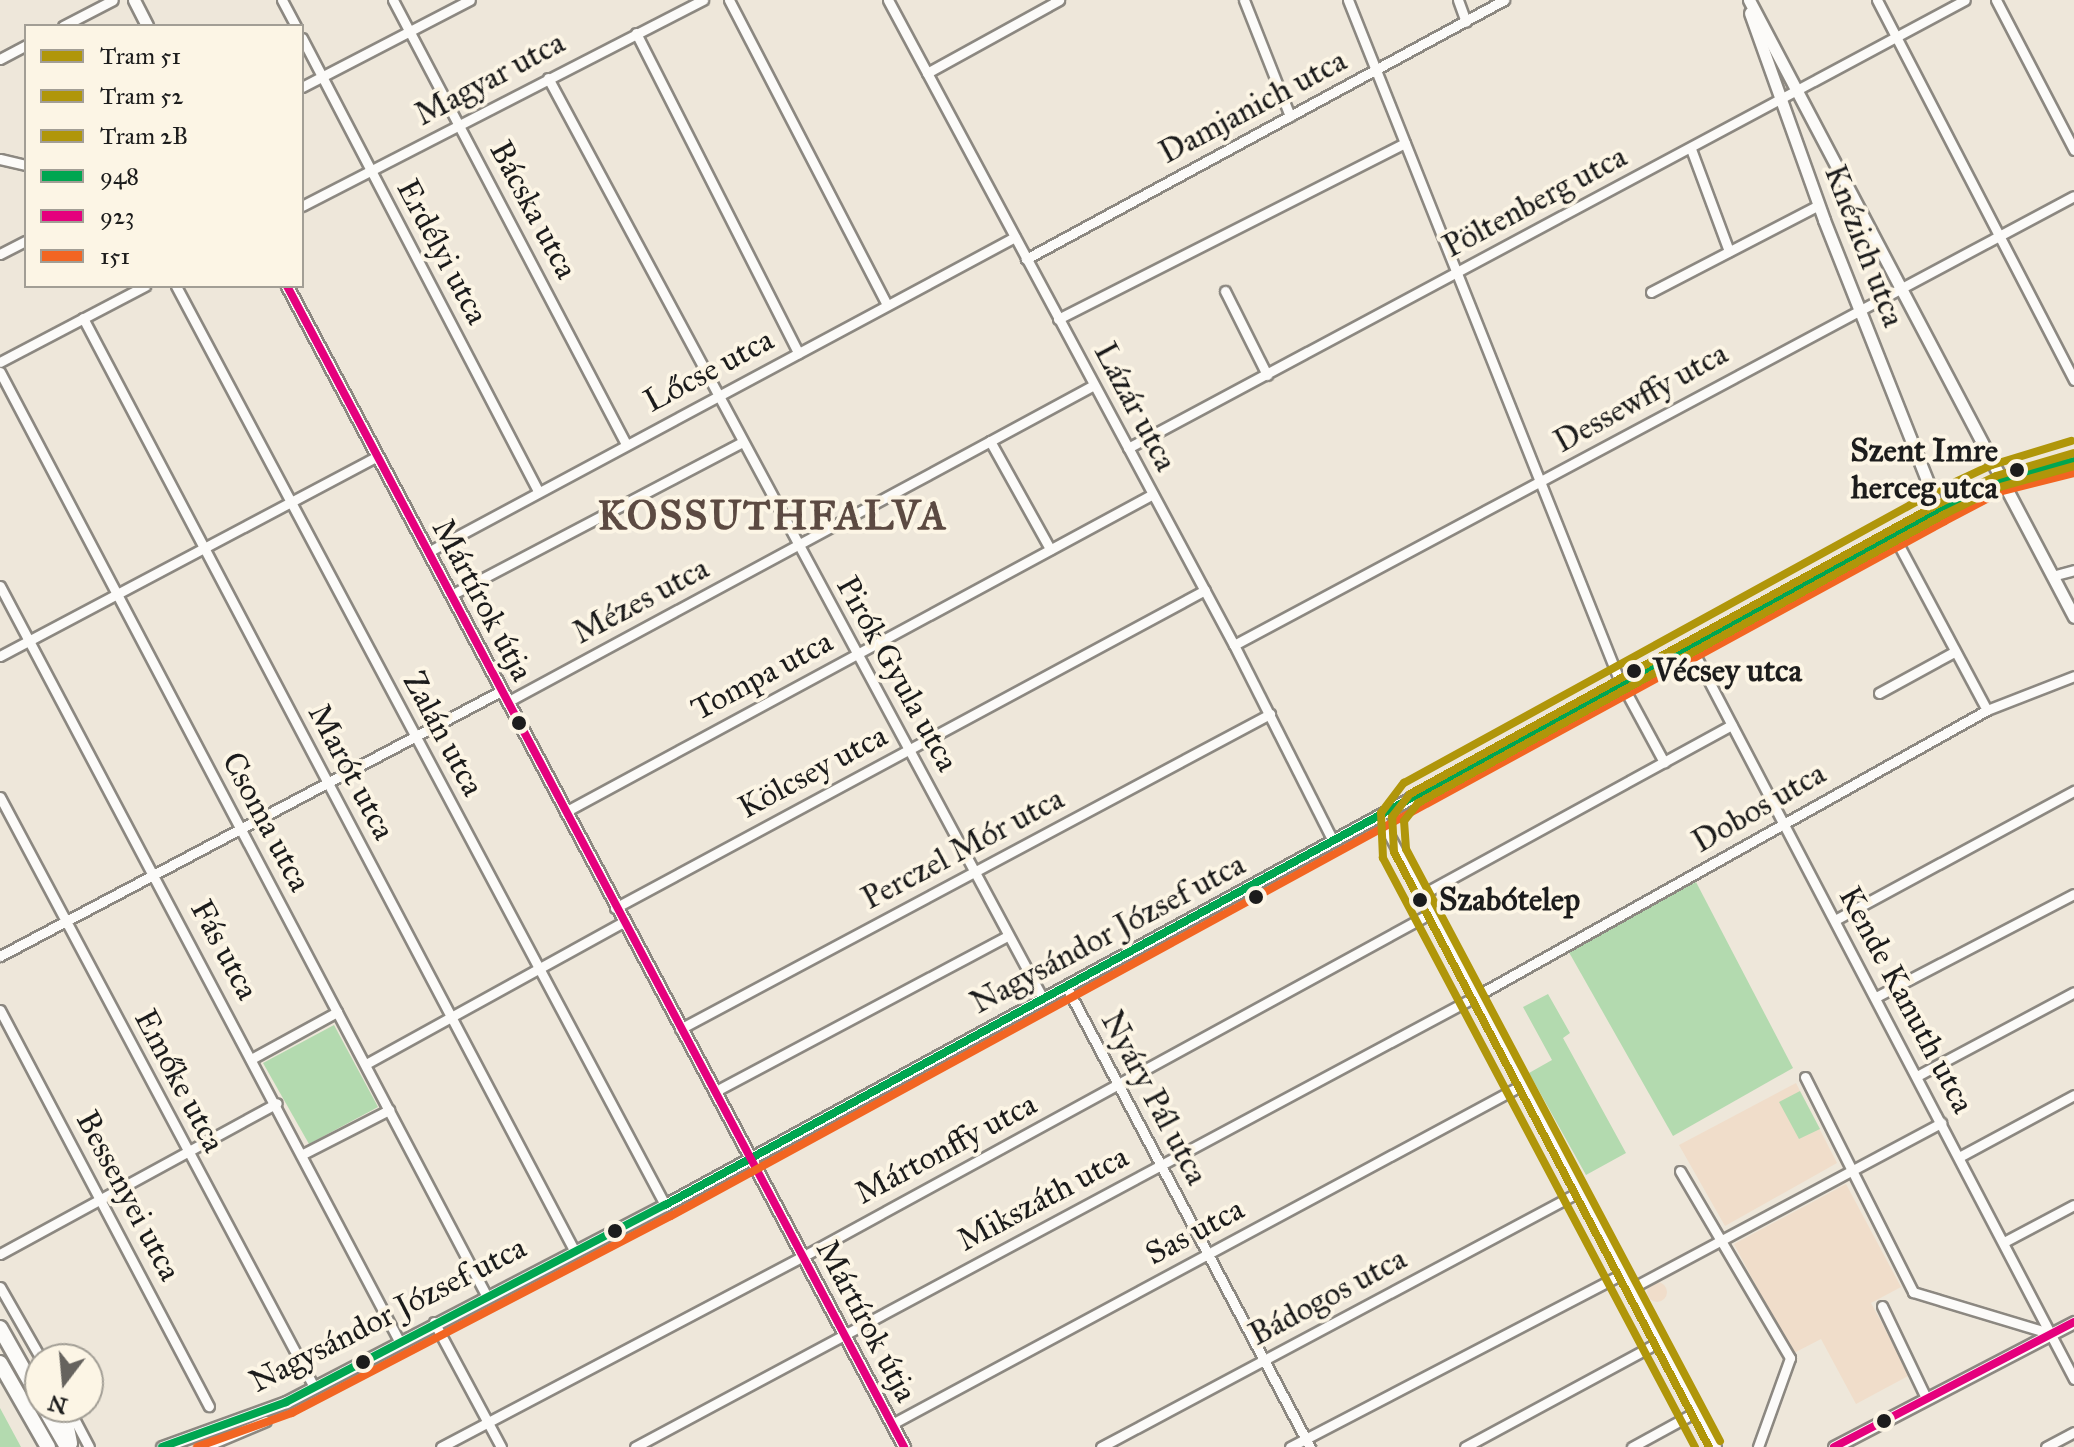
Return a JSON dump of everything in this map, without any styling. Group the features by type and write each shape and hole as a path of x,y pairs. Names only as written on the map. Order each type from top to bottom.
{"main road":[{"path":"0,1328 24,1371"},
{"path":"0,1363 48,1447"},
{"path":"54,1423 69,1447"},
{"path":"67,1423 69,1447"}],"street":[{"path":"67,24 113,0"},
{"path":"134,0 146,24"},
{"path":"282,0 295,24"},
{"name":"Bácska utca","path":"393,0 626,444"},
{"path":"304,86 470,0"},
{"name":"Magyar utca","path":"304,205 703,0"},
{"path":"729,0 887,305"},
{"name":"Lázár utca","path":"888,0 1205,590 1333,841"},
{"path":"927,73 1059,0"},
{"path":"1244,0 1290,116"},
{"path":"1348,0 1622,686 1664,762"},
{"path":"1458,0 1466,22"},
{"name":"Damjanich utca","path":"1026,259 1504,0"},
{"path":"1747,0 1799,88 1902,285 1998,480 2074,617"},
{"name":"Knézich utca","path":"1747,0 1819,205 1939,510"},
{"path":"1877,0 2074,380"},
{"name":"Pöltenberg utca","path":"1128,448 1965,0"},
{"path":"1996,0 2074,150"},
{"path":"636,33 798,353"},
{"name":"Erdélyi utca","path":"304,42 538,491"},
{"path":"0,59 24,46"},
{"name":"Pirók Gyula utca","path":"548,78 716,399 910,749 1043,999"},
{"path":"1058,319 1405,143"},
{"path":"1691,149 1729,251"},
{"path":"0,159 24,165"},
{"name":"Dessewffy utca","path":"1234,645 1902,285 2074,196"},
{"path":"1651,292 1819,205"},
{"name":"Lőcse utca","path":"428,552 1015,237"},
{"path":"0,254 24,242"},
{"path":"0,362 141,288"},
{"name":"Zalán utca","path":"177,288 665,1205"},
{"name":"Mártírok útja","path":"288,288 904,1447"},
{"path":"1225,291 1267,375"},
{"name":"Marót utca","path":"83,318 574,1250"},
{"name":"Csoma utca","path":"0,372 486,1295"},
{"name":"Mézes utca","path":"0,956 414,736 504,696 797,548 1094,385"},
{"path":"990,441 1050,549"},
{"path":"451,595 741,443"},
{"path":"0,656 376,457"},
{"name":"Nagysándor József utca","path":"162,1447 314,1387 486,1295 665,1205 1622,686 1939,510 1998,480 2074,461"},
{"name":"Tompa utca","path":"565,812 1153,494"},
{"path":"1894,536 1987,710"},
{"path":"2052,576 2074,570"},
{"name":"Fás utca","path":"0,586 277,1103 399,1341"},
{"name":"Kölcsey utca","path":"615,908 1205,590"},
{"name":"Kende Kanuth utca","path":"1691,647 2074,1379"},
{"path":"1879,693 1954,652"},
{"name":"Dobos utca","path":"1475,996 1987,710 2074,676"},
{"name":"Perczel Mór utca","path":"680,1029 1270,714"},
{"path":"1421,895 1731,725"},
{"path":"1835,920 2074,791"},
{"name":"Emőke utca","path":"0,797 314,1387"},
{"path":"1379,816 1716,1447"},
{"path":"1876,997 2074,894"},
{"name":"Mártonffy utca","path":"441,1447 802,1257 1431,913"},
{"path":"366,1064 623,922"},
{"path":"714,1092 1007,936"},
{"name":"Nyáry Pál utca","path":"1066,986 1307,1443"},
{"path":"1917,1076 2074,992"},
{"name":"Mikszáth utca","path":"635,1447 1475,996"},
{"name":"Bessenyei utca","path":"0,1010 209,1406"},
{"path":"253,1058 337,1012"},
{"path":"1805,1077 1913,1292 2052,1334"},
{"name":"Sas utca","path":"892,1424 1522,1085"},
{"path":"1959,1157 2074,1095"},
{"path":"0,1254 277,1103"},
{"path":"303,1154 389,1110"},
{"path":"1630,1289 1720,1242 1727,1232 1941,1123"},
{"path":"1680,1171 1790,1358 1758,1447"},
{"name":"Bádogos utca","path":"1101,1447 1579,1192"},
{"path":"2004,1242 2074,1205"},
{"path":"1290,1447 1307,1443 1623,1274"},
{"path":"0,1287 32,1343"},
{"path":"1882,1306 1926,1398"},
{"path":"434,1322 501,1447"},
{"path":"1834,1447 2074,1322"},
{"path":"1465,1447 1659,1342"},
{"path":"1632,1447 1696,1412"},
{"name":"Nagysándor József utca","path":"204,1447 266,1421"},
{"path":"75,1423 89,1447"},
{"path":"2046,1447 2074,1432"}],"shaded area":[{"path":"1796,1083 1837,1163 1725,1226 1679,1145"},
{"path":"1846,1184 1901,1287 1871,1303 1910,1375 1856,1404 1821,1339 1792,1354 1734,1244"},
{"path":"1657,1282 1664,1285 1667,1292 1664,1299 1657,1302 1650,1299 1647,1292 1650,1285"}],"green space":[{"path":"1696,882 1793,1068 1673,1136 1566,947"},
{"path":"1548,994 1570,1033 1563,1038 1626,1153 1586,1175 1529,1073 1552,1060 1523,1007"},
{"path":"334,1025 378,1107 309,1144 263,1063"},
{"path":"1800,1091 1820,1129 1799,1139 1779,1102"},
{"path":"0,1408 21,1447 0,1447"}],"tram line":[{"name":"2B","path":"1695,1447 1383,858 1381,813 1404,783 1934,492 1992,465 2071,441"},
{"name":"51","path":"1709,1447 1394,852 1392,817 1410,794 1940,503 1996,476 2074,453"},
{"name":"52","path":"1720,1441 1406,849 1404,821 1418,803 1945,514 2000,487 2074,466"}],"transit line":[{"name":"923","path":"288,288 904,1447"},
{"name":"948","path":"162,1447 286,1402 665,1205 1939,510 1998,480 2074,461"},
{"name":"151","path":"197,1447 292,1413 671,1216 2002,491 2074,473"},
{"name":"923","path":"1834,1447 2074,1322"}],"place":[{"name":"Szent Imre herceg utca","path":"2017,470"},
{"name":"Vécsey utca","path":"1634,671"},
{"name":"Szabótelep","path":"1420,900"}],"district":[{"name":"KOSSUTHFALVA","path":"773,516"}]}
